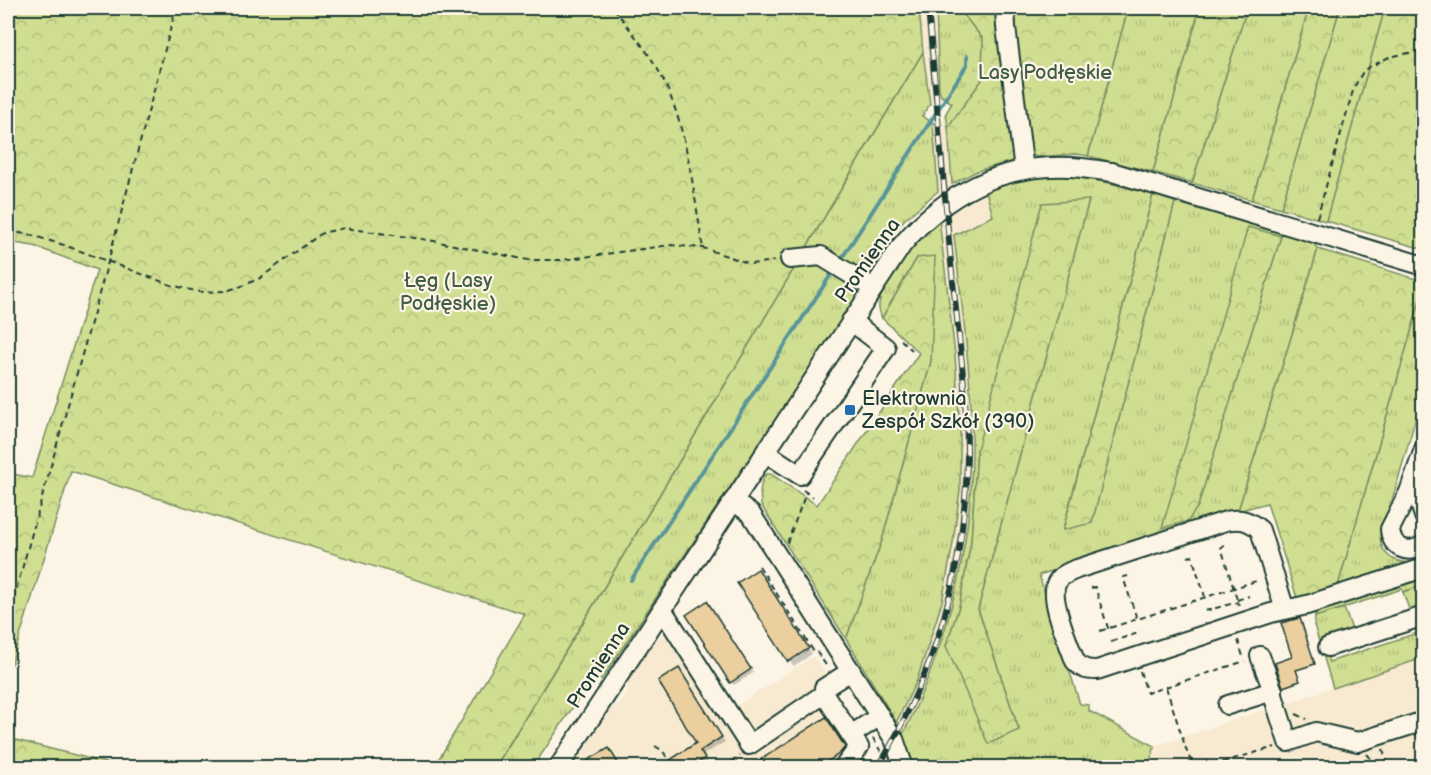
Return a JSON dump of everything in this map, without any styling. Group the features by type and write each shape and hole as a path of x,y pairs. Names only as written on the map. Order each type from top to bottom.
{"street":[{"path":"1005,8 1024,170"},
{"name":"Promienna","path":"558,768 902,245 935,210 961,192 982,182 1037,168 1070,167 1112,172 1424,266"},
{"path":"790,259 821,256 873,288"},
{"path":"765,452 800,475 886,348 851,321"},
{"path":"1421,457 1417,494 1424,517"},
{"path":"1421,457 1409,492 1390,530 1390,536 1397,547 1409,551 1416,550 1424,544"},
{"path":"733,501 751,514 837,682 865,726 894,739 904,768"},
{"path":"1395,518 1406,512 1413,512 1424,517"},
{"path":"1285,610 1260,530 1252,522 1239,519 1226,521 1077,569 1064,575 1057,582 1054,590 1055,601 1075,661 1081,668 1096,670 1424,568"},
{"path":"662,609 749,745 837,682"},
{"path":"1328,647 1424,616"},
{"path":"1260,656 1288,742 1316,732 1358,742 1424,721"},
{"path":"837,682 865,726 859,747 843,768"},
{"path":"1228,705 1273,691"}],"path":[{"path":"8,619 176,8"},
{"path":"614,8 657,68 674,104 688,164 703,248"},
{"path":"1312,232 1353,87 1364,70 1389,57 1424,50"},
{"path":"8,231 67,246 171,285 199,292 226,291 245,285 260,278 322,233 344,228 429,240 528,260 562,260 671,245 703,248 751,264 790,259"},
{"path":"896,336 912,350"},
{"path":"799,488 813,497"},
{"path":"780,540 785,548 806,493"},
{"path":"1225,545 1221,546 1240,608"},
{"path":"1188,557 1192,556 1206,598"},
{"path":"759,566 814,652 816,651 837,682"},
{"path":"1190,569 1196,567"},
{"path":"1228,570 1233,569"},
{"path":"1128,576 1123,578 1129,588 1137,620"},
{"path":"1195,580 1200,579"},
{"path":"1100,631 1256,581"},
{"path":"1091,588 1095,587 1100,611 1108,629"},
{"path":"1205,611 1249,596"},
{"path":"1111,642 1141,633"},
{"path":"1144,654 1146,664 1138,667 1147,693 1260,656"},
{"path":"1166,687 1188,755 1195,768"},
{"path":"865,726 884,758"},
{"path":"1202,768 1288,742"},
{"path":"655,746 663,751 669,761"}],"shaded area":[{"path":"919,8 936,8 939,89 930,104"},
{"path":"946,113 954,208 986,191 994,216 967,353 971,422 971,484 955,596 941,644 905,731 883,767 872,768 888,745 917,680 942,602 960,490 934,132"},
{"path":"669,635 720,716 814,656 838,692 837,703 871,753 860,766 861,768 570,768 611,705 620,704 628,692 626,682 657,636"},
{"path":"1423,658 1423,767 1148,768 1155,746"}],"green space":[{"name":"Łęg (Lasy Podłęskie)","path":"8,8 919,8 923,52 495,767 434,767 525,614 71,471 8,675 8,473 32,478 97,270 34,246 8,242"},
{"path":"936,8 958,8 983,39 982,80 948,127 946,113 952,103 941,96 939,89"},
{"name":"Lasy Podłęskie","path":"958,8 1128,8 1088,156 1077,154 1036,157 1028,151 1015,154 1012,161 977,171 952,184 948,127 982,80 983,39"},
{"path":"1128,8 1200,8 1153,172 1088,156"},
{"path":"1200,8 1247,8 1192,183 1153,172"},
{"path":"1247,8 1309,8 1252,200 1192,183"},
{"path":"1309,8 1340,8 1281,208 1252,200"},
{"path":"1340,8 1385,8 1326,221 1281,208"},
{"path":"1385,8 1423,8 1423,249 1326,221"},
{"path":"923,52 930,104 922,116 933,123 938,191 904,220 887,241 892,245 601,680 591,680 533,767 495,768 603,590"},
{"path":"1044,176 1073,177 1153,195 1063,529 1092,523 1175,202 1313,243 1318,249 1238,511 1039,575 1080,704 1089,705 1089,711 1155,746 1148,767 913,767 901,737 922,693 947,623 963,555 969,508 972,423 965,329 954,235 993,216 986,191 1017,181","holes":["1089,200 978,609 1019,730 946,646 959,607 971,542 977,450","1248,228 1281,236 1198,506 1188,520"]},
{"path":"1153,195 1175,202 1092,523 1063,530"},
{"path":"1089,200 978,609 1019,730 988,744 946,646 959,607 971,542 977,450 1042,203"},
{"path":"939,219 955,355 960,429 960,490 942,602 917,680 894,727 895,720 846,639 882,540 931,361 917,258 882,318 879,304 907,252"},
{"path":"1248,227 1281,236 1198,506 1188,521 1162,528"},
{"path":"1318,249 1423,281 1423,290 1337,589 1298,601 1267,503 1238,511"},
{"path":"935,256 931,361 882,540 846,639 761,505 761,485 766,474 771,474 817,505 919,353 882,318 917,258"},
{"path":"1423,290 1423,393 1389,511 1380,531 1380,540 1388,555 1406,563 1418,562 1337,589"},
{"path":"1423,571 1423,585 1403,592 1402,589 1315,617 1315,609"},
{"path":"1423,585 1423,610 1411,615 1403,592"},
{"path":"1344,608 1353,632 1323,642 1329,662 1423,631 1423,658 1333,688 1314,625 1315,617"},
{"path":"8,738 122,767 8,767"}],"building":[{"path":"758,569 809,648 788,662 737,583"},
{"path":"707,601 751,669 730,683 686,615"},
{"path":"1300,618 1315,664 1296,670 1300,681 1283,687 1275,663 1292,657 1281,623"},
{"path":"679,668 722,737 700,751 705,758 691,768 658,768 696,743 658,681"},
{"path":"826,717 845,747 818,768 748,768"},
{"path":"609,748 621,768 593,768 588,760"}],"waterway":[{"path":"840,261 967,65 967,56"},
{"path":"631,580 834,270"}],"railway":[{"path":"878,768 899,730 932,654 954,577 965,495 967,452 965,402 928,8"}],"place":[{"name":"Elektrownia Zespół Szkół (390)","path":"850,410"}]}
